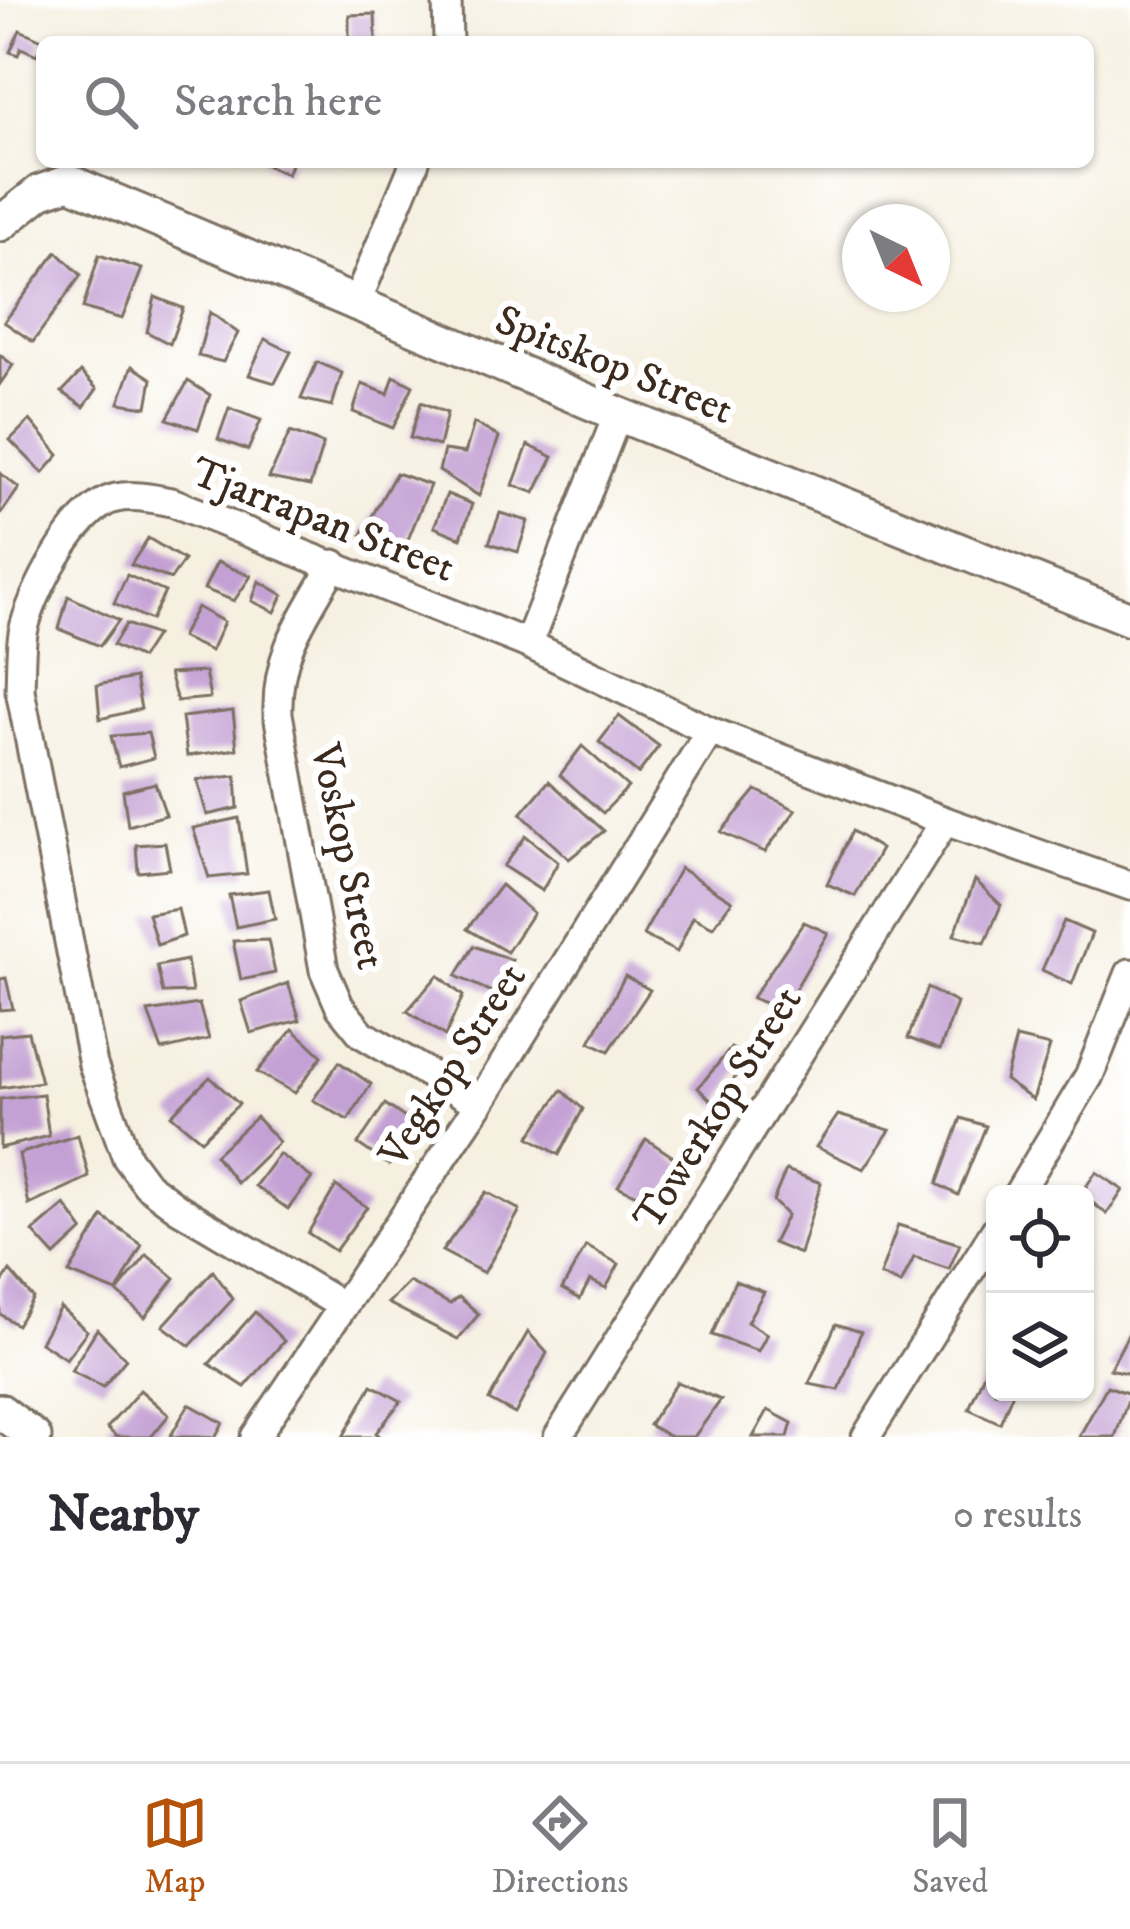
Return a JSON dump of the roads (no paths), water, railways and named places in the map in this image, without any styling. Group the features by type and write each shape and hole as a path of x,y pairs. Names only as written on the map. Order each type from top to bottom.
{"street":[{"path":"447,0 448,36"},
{"path":"356,306 413,168"},
{"name":"Spitskop Street","path":"0,224 40,192 69,182 618,415 1130,619"},
{"path":"528,644 618,415"},
{"name":"Tjarrapan Street","path":"341,1305 147,1185 127,1158 93,1065 10,691 34,596 83,520 103,502 129,496 172,502 528,644 710,730 1130,886"},
{"name":"Voskop Street","path":"334,564 282,658 277,682 278,714 324,970 340,1007 362,1034 479,1104"},
{"name":"Vegkop Street","path":"254,1437 479,1104 710,730"},
{"name":"Towerkop Street","path":"558,1437 945,821"},
{"path":"1023,1185 1089,1076 1130,973"},
{"path":"866,1437 986,1245"},
{"path":"0,1411 34,1437"}]}
